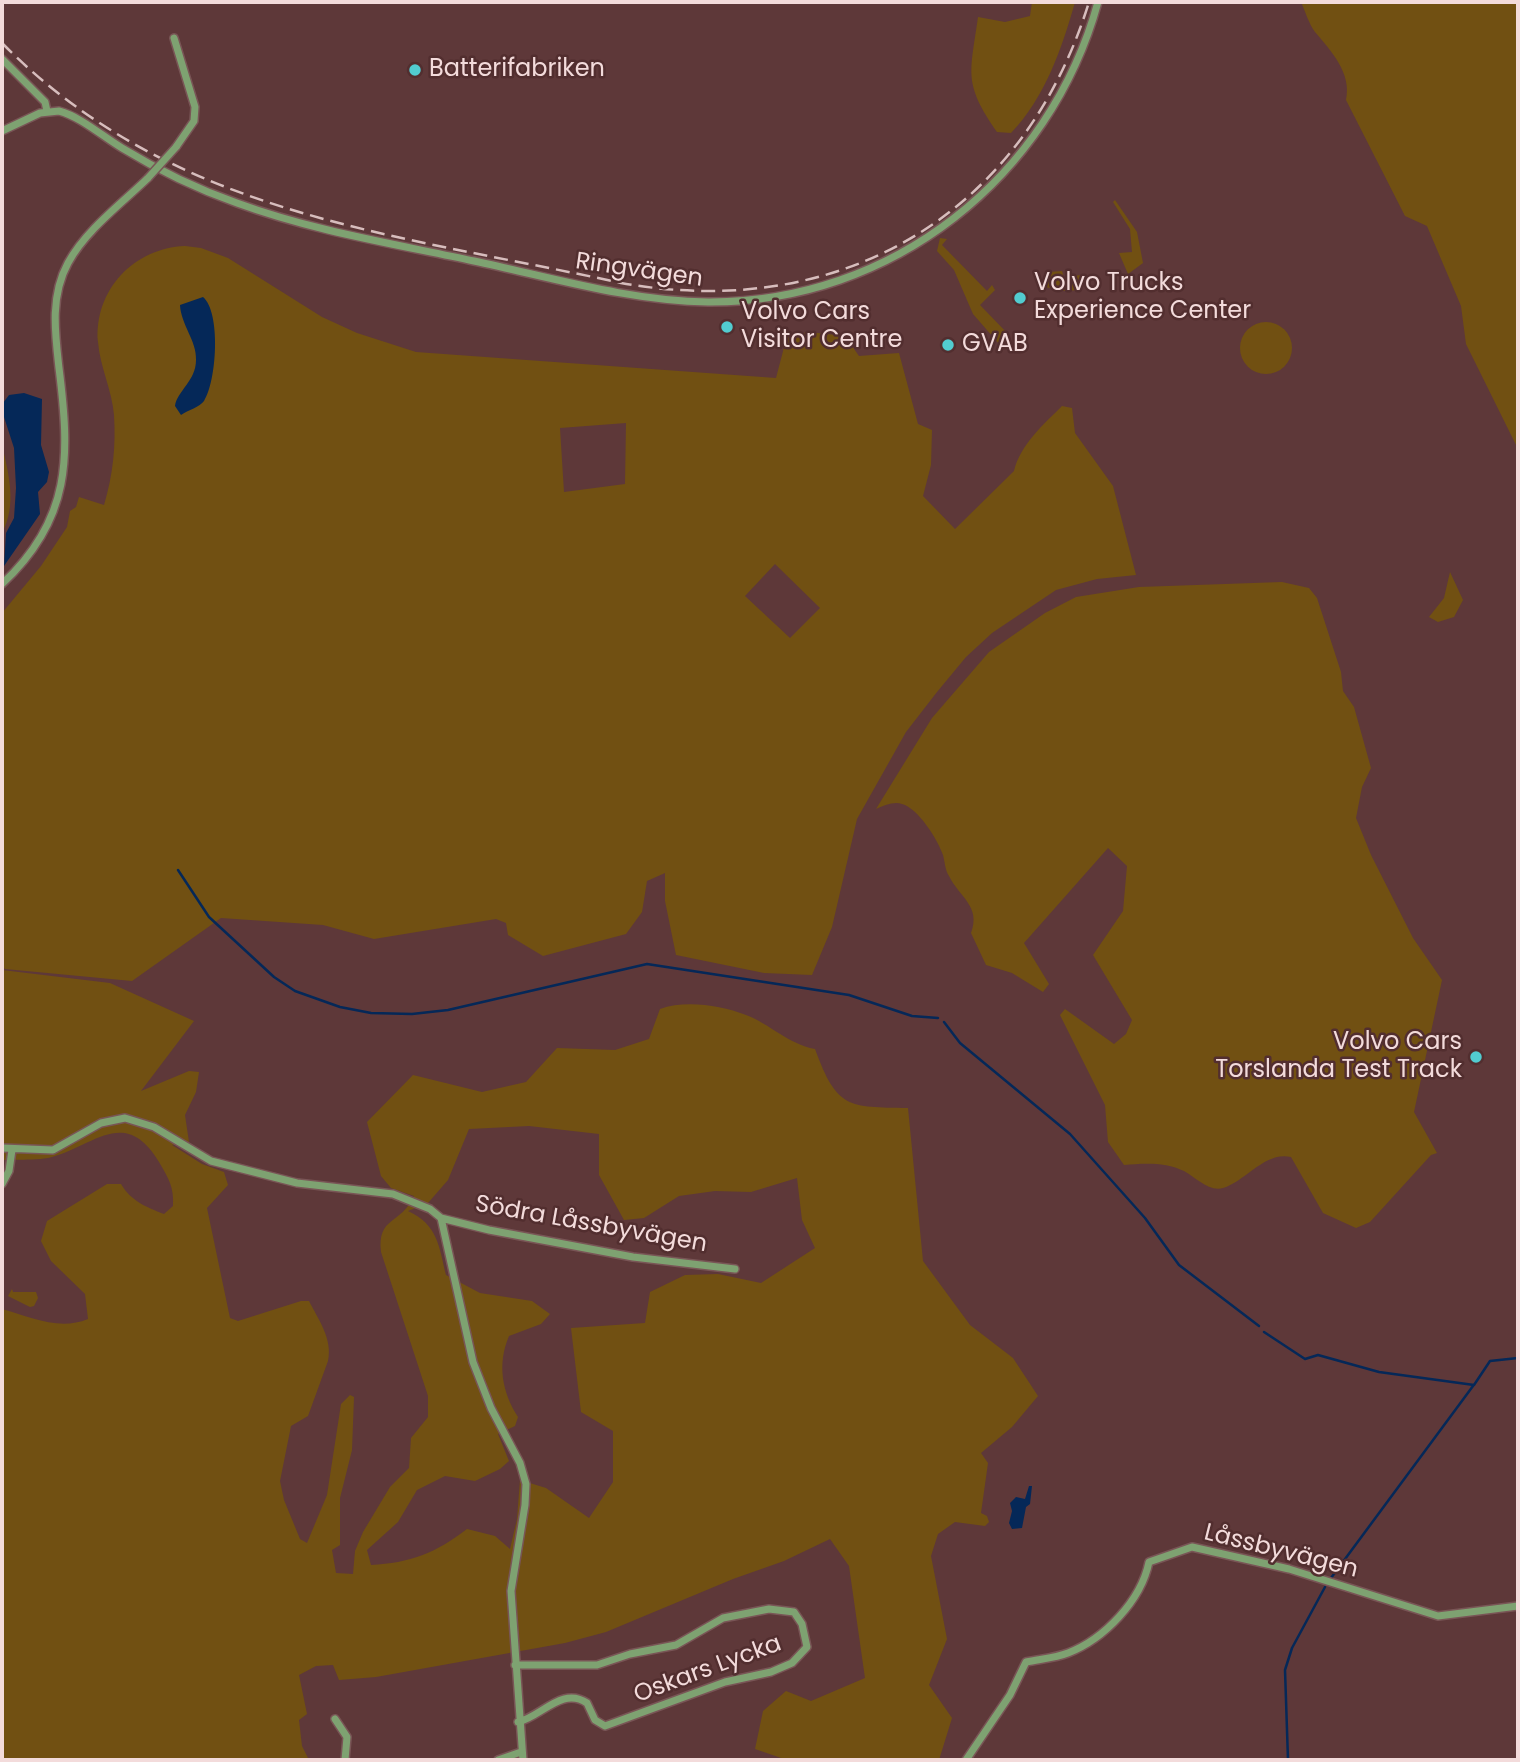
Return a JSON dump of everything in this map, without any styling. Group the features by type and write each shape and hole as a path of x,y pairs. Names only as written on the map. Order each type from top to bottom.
{"street":[{"name":"Ringvägen","path":"47,111 65,113 132,155 185,182 236,203 303,224 628,294 690,301 751,300 806,290 865,271 910,250 967,209 1011,166 1042,127 1077,64 1098,2"},
{"path":"2,584 48,522 64,478 67,438 54,326 62,277 68,263 87,237 148,178 176,147 194,121 195,107 174,38"},
{"path":"2,59 45,102 47,111 2,131"},
{"name":"Södra Låssbyvägen","path":"2,1148 36,1152 61,1148 101,1123 125,1118 154,1127 211,1161 297,1183 393,1194 430,1209 441,1218 489,1230 633,1257 735,1269"},
{"path":"2,1184 9,1171 12,1150"},
{"path":"441,1218 473,1362 491,1408 524,1475 525,1505 511,1591 522,1756 498,1760"},
{"name":"Låssbyvägen","path":"966,1760 1010,1695 1026,1662 1069,1652 1096,1637 1125,1609 1149,1562 1187,1548 1289,1569 1438,1616 1518,1606"},
{"name":"Oskars Lycka","path":"515,1665 597,1665 630,1654 676,1645 723,1618 769,1609 794,1612 807,1641 806,1650 792,1663 771,1672 725,1682 605,1726 595,1720 587,1703 575,1698 559,1701 518,1722"},
{"path":"335,1719 347,1737 345,1760"}],"shaded area":[{"path":"1032,2 1075,2 1051,72 1034,104 1011,133 997,132 979,101 972,78 978,17 1005,22 1030,16"},
{"path":"1301,2 1518,2 1518,449 1466,344 1461,306 1427,226 1405,216 1346,100 1346,81 1339,63 1313,29"},
{"path":"1115,200 1137,232 1143,263 1128,274 1119,253 1132,252 1130,229 1113,202"},
{"path":"940,238 947,239 942,245 987,291 992,285 995,290 980,305 1009,335 1000,345 973,314 954,270 937,251"},
{"path":"185,246 201,248 228,258 322,317 357,333 416,352 776,378 787,336 809,332 845,336 859,356 899,353 918,424 932,430 931,465 923,496 955,529 1014,471 1027,444 1048,420 1062,406 1072,408 1075,433 1113,486 1136,575 1097,579 1056,590 992,633 966,657 937,692 906,732 857,819 832,927 812,975 764,973 676,955 665,901 665,873 647,881 642,912 626,934 543,956 508,935 506,923 496,919 374,939 323,925 221,918 132,981 5,969 2,966 2,613 41,566 67,527 70,511 76,507 79,497 104,505 112,472 115,427 113,406 98,342 98,323 110,289 121,275 149,255","holes":["626,423 625,484 564,492 560,428","775,564 820,608 790,638 745,596"]},
{"path":"1062,271 1064,278 1080,275 1081,290 1060,291 1046,287 1045,277 1049,272"},
{"path":"1266,322 1285,329 1292,348 1285,367 1266,374 1247,367 1240,348 1247,329"},
{"path":"2,445 9,479 10,501 7,522 2,533"},
{"path":"1450,572 1463,600 1454,617 1438,622 1429,617 1444,598"},
{"path":"1282,582 1309,588 1317,598 1341,672 1343,691 1354,707 1371,768 1362,787 1356,818 1371,855 1413,938 1442,980 1414,1112 1437,1153 1431,1155 1370,1222 1356,1228 1323,1213 1291,1157 1273,1158 1218,1189 1170,1166 1124,1165 1108,1142 1105,1105 1060,1015 1065,1009 1114,1044 1126,1034 1132,1020 1093,955 1123,911 1127,866 1108,848 1024,943 1049,984 1043,992 1012,973 986,965 971,933 971,909 948,874 943,855 921,818 899,803 876,809 932,718 989,652 1045,613 1076,597 1139,587"},
{"path":"2,970 110,983 194,1021 141,1091 189,1071 199,1072 196,1092 185,1115 189,1142 172,1145 202,1164 224,1172 228,1185 207,1208 230,1318 238,1321 301,1301 309,1301 327,1337 328,1361 308,1416 291,1426 280,1481 284,1500 300,1539 307,1543 327,1495 341,1404 350,1395 354,1397 352,1450 340,1498 340,1545 332,1550 336,1573 353,1574 355,1551 363,1532 390,1487 409,1468 411,1438 428,1417 428,1396 381,1252 381,1240 386,1226 403,1212 414,1196 391,1188 381,1176 367,1122 413,1075 482,1092 526,1082 557,1048 615,1050 649,1039 660,1009 670,1006 714,1006 736,1012 755,1019 796,1043 815,1049 830,1083 847,1101 871,1107 908,1108 923,1261 970,1325 1013,1358 1038,1396 1012,1427 981,1453 988,1463 981,1513 987,1516 989,1522 985,1526 955,1522 938,1534 931,1556 947,1639 929,1685 952,1718 939,1760 787,1760 755,1749 763,1711 786,1691 811,1701 865,1678 849,1566 830,1539 784,1561 733,1579 606,1632 565,1643 376,1677 339,1680 333,1665 316,1666 299,1675 307,1714 299,1720 302,1746 309,1760 2,1760 2,1309 56,1323 66,1324 88,1319 85,1294 51,1261 41,1241 47,1221 107,1184 121,1184 134,1199 164,1214 173,1206 173,1199 168,1178 146,1145 134,1136 121,1133 108,1134 52,1157 3,1160 2,1176","holes":["529,1126 599,1134 599,1175 624,1220 644,1218 679,1196 715,1191 751,1192 797,1178 802,1220 815,1248 761,1283 718,1274 685,1275 650,1292 645,1323 571,1328 581,1412 613,1431 613,1482 589,1518 546,1488 520,1480 517,1519 510,1549 495,1536 467,1529 422,1555 398,1562 371,1565 367,1550 398,1522 417,1490 445,1476 475,1481 500,1469 509,1461 498,1434 515,1426 518,1417 508,1398 503,1378 505,1346 509,1336 541,1324 550,1314 532,1301 480,1293 446,1275 436,1237 426,1223 408,1211 428,1203 448,1180 469,1129"]},
{"path":"12,1289 13,1292 36,1292 38,1298 34,1306 30,1307 8,1296"}],"water":[{"path":"203,297 209,305 215,331 212,378 204,401 181,415 175,406 176,401 193,374 196,353 180,305"},
{"path":"24,393 42,399 41,445 49,472 47,482 38,492 40,514 4,566 6,533 14,518 16,488 14,448 4,417 3,403 9,395"},
{"path":"1029,1486 1032,1486 1030,1504 1026,1507 1022,1528 1012,1529 1009,1523 1012,1511 1010,1503 1016,1497 1025,1499"}],"waterway":[{"path":"178,870 209,917 274,977 295,991 340,1007 371,1013 412,1014 448,1010 647,964 849,995 912,1016 938,1018"},
{"path":"944,1022 960,1043 1070,1134 1145,1218 1179,1265 1259,1326"},
{"path":"1264,1332 1305,1359 1318,1355 1379,1372 1474,1385 1490,1361 1518,1358"},
{"path":"1331,1578 1473,1386"},
{"path":"1288,1760 1285,1670 1292,1648 1325,1587"}],"railway":[{"path":"2,43 69,101 139,147 214,182 291,210 371,231 621,283 701,291 777,286 848,268 912,237 970,195 1019,142 1059,77 1089,2"}],"place":[{"name":"Batterifabriken","path":"415,70"},
{"name":"Volvo Trucks Experience Center","path":"1020,298"},
{"name":"Volvo Cars Visitor Centre","path":"727,327"},
{"name":"GVAB","path":"948,345"},
{"name":"Volvo Cars Torslanda Test Track","path":"1476,1057"}]}
